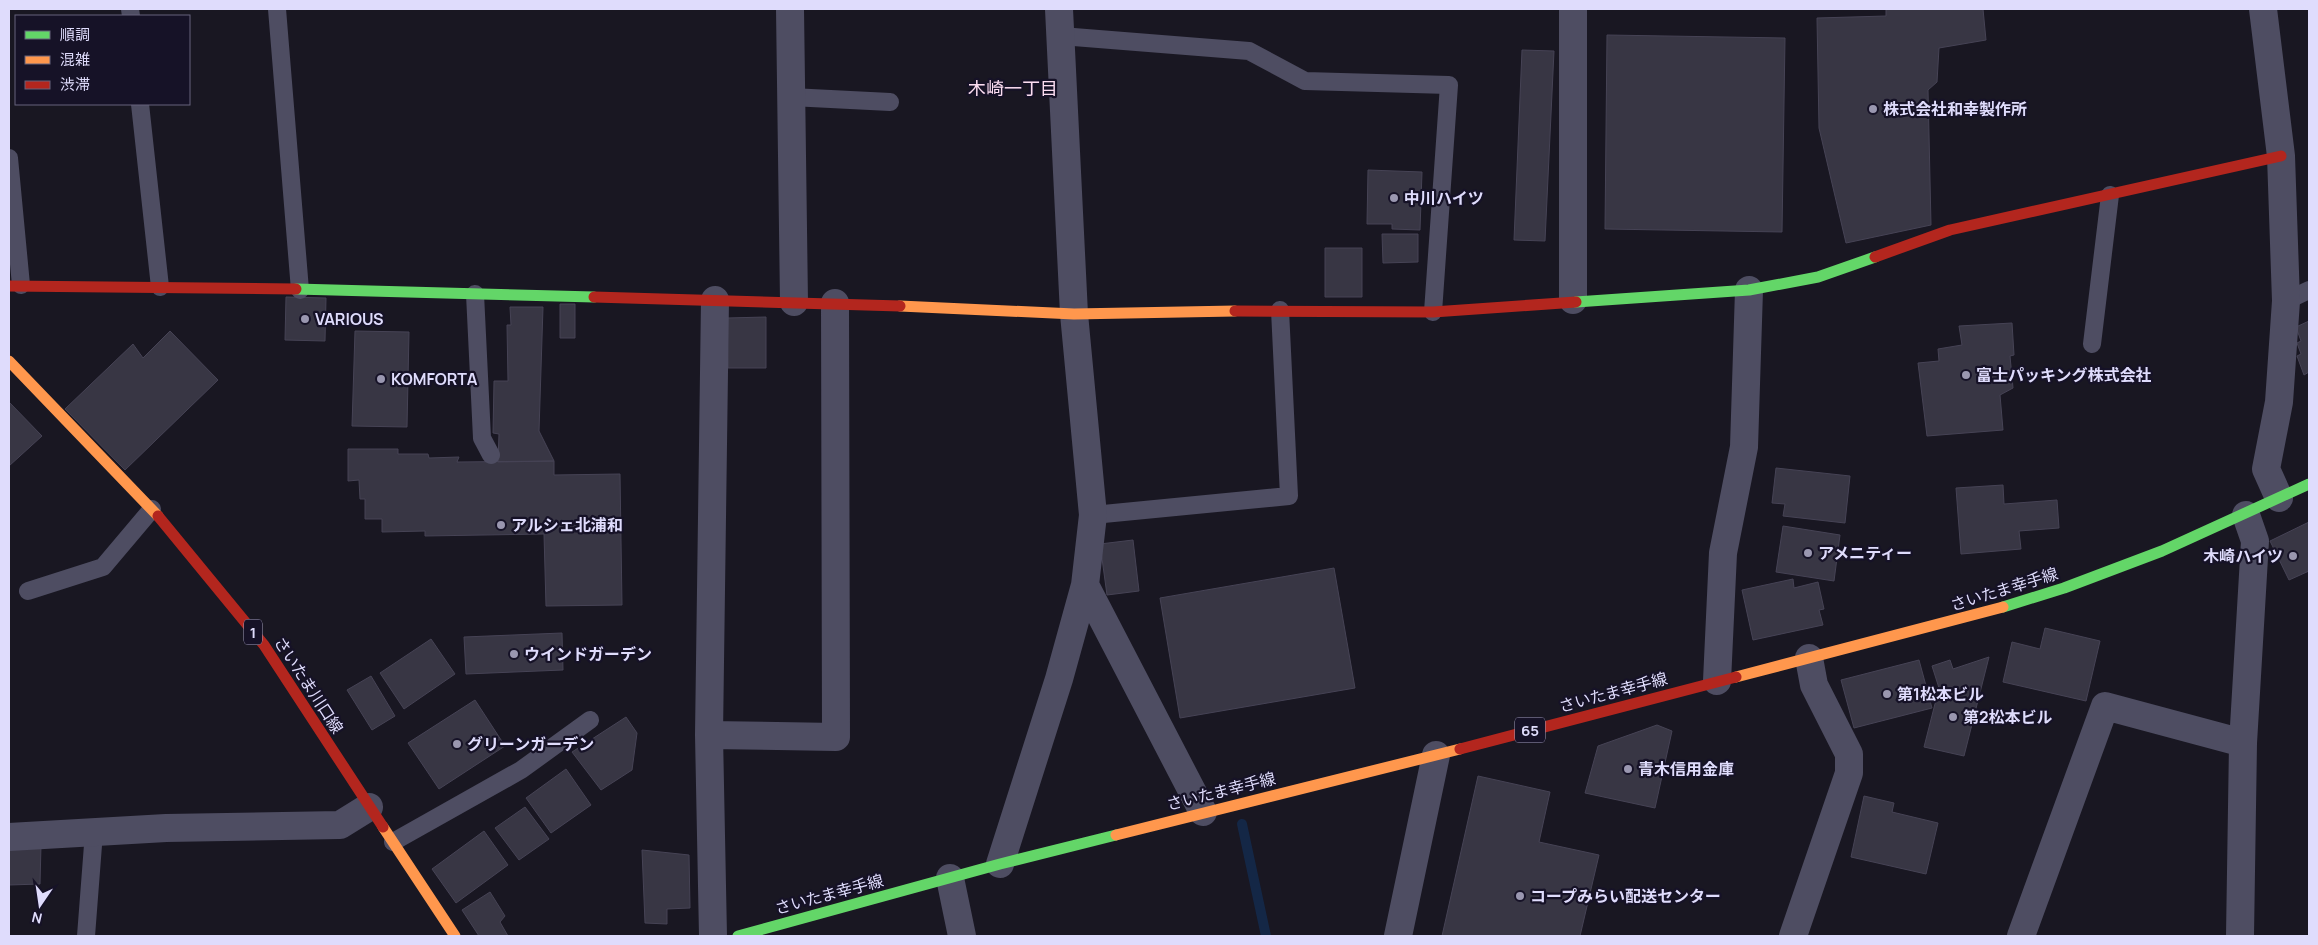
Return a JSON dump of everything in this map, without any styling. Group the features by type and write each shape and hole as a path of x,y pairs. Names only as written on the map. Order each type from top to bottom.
{"main road":[{"path":"15,285 835,303 1074,314 1280,310 1433,312 1573,300 1749,290 1818,277 1950,230 2281,156"},
{"name":"さいたま川口線","path":"9,360 152,509 264,645 369,807 456,936"},
{"name":"さいたま幸手線","path":"738,936 1000,864 1436,755 1962,619 2064,588 2162,551 2309,484"}],"street":[{"path":"790,9 794,302"},
{"path":"1000,864 1059,679 1085,585 1093,515 1074,314 1059,9"},
{"path":"1573,9 1573,300"},
{"path":"2263,9 2298,295 2266,469 2279,498"},
{"path":"1717,681 1723,553 1744,447 1749,290"},
{"path":"713,936 709,735 715,300"},
{"path":"709,735 836,737 835,303"},
{"path":"2240,936 2243,743 2254,541 2246,514"},
{"path":"1085,585 1203,812"},
{"path":"1793,936 1849,773 1849,754 1814,685 1809,658"},
{"path":"2021,936 2104,706 2243,743"},
{"path":"1398,936 1436,755"},
{"path":"9,837 166,828 340,825 369,807"},
{"path":"950,878 962,936"}],"lane":[{"path":"277,9 300,290"},
{"path":"1061,36 1249,51 1305,81 1449,85 1433,312"},
{"path":"791,97 890,102"},
{"path":"140,105 160,287"},
{"path":"9,158 15,285"},
{"path":"2092,344 2110,195"},
{"path":"475,294 482,438 491,455"},
{"path":"1093,515 1289,496 1280,310"},
{"path":"28,591 103,567 152,509"},
{"path":"393,842 521,770 590,720"},
{"path":"86,936 94,832"}],"building":[{"name":"株式会社和幸製作所","path":"1886,9 1983,9 1986,40 1939,48 1937,82 1928,90 1931,225 1846,243 1819,128 1817,18 1886,16"},
{"path":"1607,35 1785,38 1782,232 1605,229"},
{"path":"1522,50 1554,51 1545,241 1514,240"},
{"name":"中川ハイツ","path":"1368,170 1422,172 1420,230 1392,229 1392,224 1367,224"},
{"path":"1382,234 1418,234 1418,262 1383,263"},
{"path":"1325,248 1362,248 1362,297 1325,297"},
{"name":"VARIOUS","path":"286,297 326,298 325,341 285,340"},
{"path":"560,304 575,304 575,338 560,338"},
{"path":"510,307 543,307 539,431 554,461 498,462 499,434 493,433 494,381 508,381 507,325 511,325"},
{"path":"766,317 766,368 728,368 727,318"},
{"path":"2309,321 2309,372 2304,375 2297,356 2301,354 2297,343 2301,341 2296,327"},
{"name":"富士パッキング株式会社","path":"2012,323 2014,355 2010,356 2013,388 2000,395 2003,430 1927,436 1918,363 1939,361 1938,349 1962,345 1959,326"},
{"path":"170,331 218,380 125,470 65,409 133,344 143,358"},
{"name":"KOMFORTA","path":"355,331 409,332 407,427 352,426"},
{"path":"9,402 42,436 9,466"},
{"name":"アルシェ北浦和","path":"348,449 398,449 398,454 428,454 429,458 459,457 457,462 554,461 554,475 620,474 622,605 546,606 544,534 425,536 425,531 382,532 382,519 365,519 365,499 360,499 359,480 348,481"},
{"path":"1776,468 1850,476 1845,523 1783,516 1785,504 1772,503"},
{"path":"2003,485 2004,504 2057,500 2059,528 2019,531 2021,549 1961,554 1956,488"},
{"name":"木崎ハイツ","path":"2309,522 2309,571 2289,580 2270,541"},
{"name":"アメニティー","path":"1783,526 1840,535 1834,581 1776,572"},
{"path":"1133,540 1139,591 1107,595 1100,544"},
{"path":"1334,568 1355,688 1180,718 1160,598"},
{"path":"1793,579 1794,588 1818,582 1824,609 1819,610 1823,625 1753,640 1742,590"},
{"path":"2045,628 2100,641 2086,701 2003,682 2012,642 2040,649"},
{"name":"ウインドガーデン","path":"562,633 563,670 466,674 464,637"},
{"path":"431,639 455,674 404,709 380,673"},
{"name":"第2松本ビル","path":"1989,657 1964,756 1924,747 1939,688 1932,666 1950,660 1953,669"},
{"name":"第1松本ビル","path":"1919,660 1932,708 1854,728 1841,680"},
{"path":"371,676 395,716 372,730 347,690"},
{"name":"グリーンガーデン","path":"475,700 505,746 439,789 408,743"},
{"path":"626,717 637,733 632,770 601,790 572,752"},
{"name":"青木信用金庫","path":"1657,725 1672,731 1655,808 1585,793 1598,746"},
{"path":"566,769 591,805 551,833 526,798"},
{"name":"コープみらい配送センター","path":"1478,776 1550,792 1539,842 1599,855 1580,936 1442,936"},
{"path":"1864,796 1894,803 1892,812 1938,823 1926,874 1851,857"},
{"path":"525,807 549,839 519,860 495,828"},
{"path":"484,831 508,865 456,903 432,869"},
{"path":"9,843 41,845 40,884 9,885"},
{"path":"642,850 689,855 690,908 667,909 667,924 645,923"},
{"path":"490,892 505,916 500,922 508,936 479,936 462,910"}],"waterway":[{"path":"1242,824 1266,936"}],"traffic: fast":[{"path":"1576,302 1749,290 1818,277 1875,257"},
{"path":"296,289 594,297"},
{"path":"2003,607 2064,588 2162,551 2309,484"},
{"path":"738,936 1000,864 1116,835"}],"traffic: slow":[{"path":"900,306 1074,314 1235,311"},
{"path":"9,361 158,516"},
{"path":"1736,677 2003,607"},
{"path":"1116,835 1460,749"},
{"path":"383,827 455,936"}],"traffic: jam":[{"path":"1875,257 1950,230 2281,156"},
{"path":"9,286 296,289"},
{"path":"594,297 900,306"},
{"path":"1235,311 1433,312 1576,302"},
{"path":"158,516 264,645 383,827"},
{"path":"1460,749 1736,677"}],"place":[{"name":"株式会社和幸製作所","path":"1873,109"},
{"name":"中川ハイツ","path":"1394,198"},
{"name":"VARIOUS","path":"305,319"},
{"name":"富士パッキング株式会社","path":"1966,375"},
{"name":"KOMFORTA","path":"381,379"},
{"name":"アルシェ北浦和","path":"501,525"},
{"name":"アメニティー","path":"1808,553"},
{"name":"木崎ハイツ","path":"2293,556"},
{"name":"ウインドガーデン","path":"514,654"},
{"name":"第1松本ビル","path":"1887,694"},
{"name":"第2松本ビル","path":"1953,717"},
{"name":"グリーンガーデン","path":"457,744"},
{"name":"青木信用金庫","path":"1628,769"},
{"name":"コープみらい配送センター","path":"1520,896"}],"district":[{"name":"木崎一丁目","path":"1013,88"}]}
